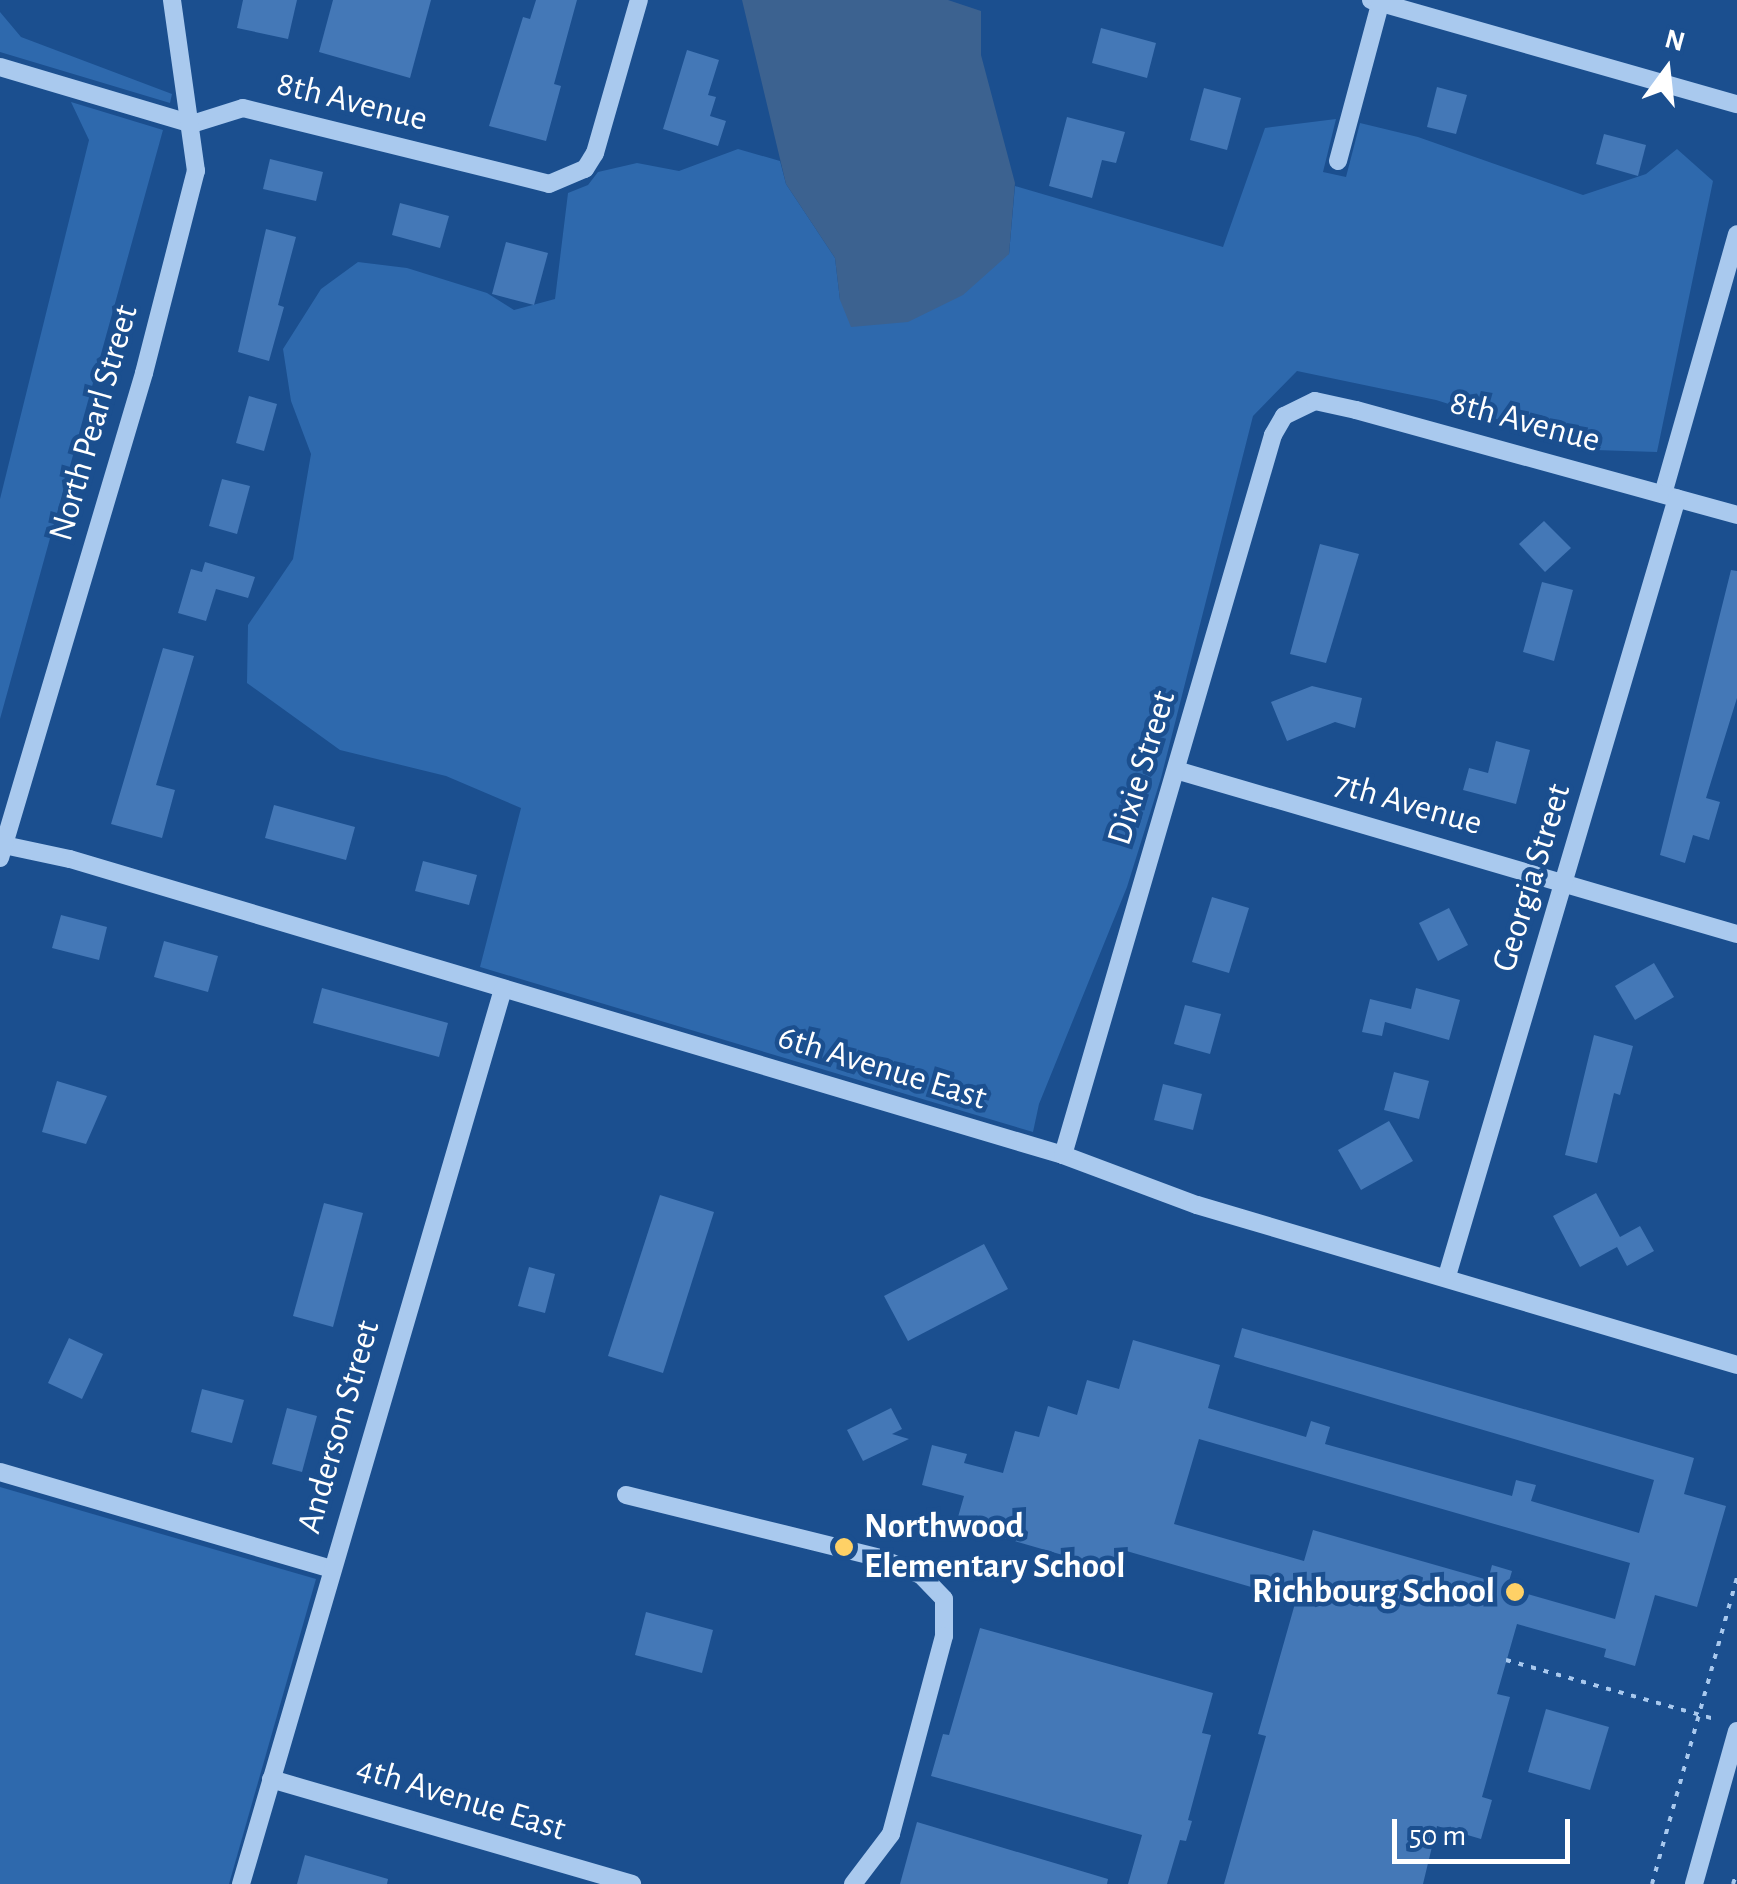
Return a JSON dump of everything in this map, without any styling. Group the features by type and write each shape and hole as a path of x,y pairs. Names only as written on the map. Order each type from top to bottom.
{"street":[{"name":"North Pearl Street","path":"2,852 184,226 196,172 172,0"},
{"name":"8th Avenue","path":"192,124 243,108 549,184 575,176 595,153 639,0"},
{"path":"1338,161 1378,1 1737,104"},
{"path":"0,67 192,124"},
{"name":"Georgia Street","path":"1447,1276 1565,882 1737,234"},
{"name":"8th Avenue","path":"1296,408 1315,401 1356,410 1737,515"},
{"name":"Dixie Street","path":"1063,1155 1273,435 1284,416 1296,408"},
{"name":"7th Avenue","path":"1176,770 1737,934"},
{"name":"6th Avenue East","path":"2,852 70,859 1063,1155 1212,1210 1447,1276 1737,1365"},
{"name":"Anderson Street","path":"241,1884 503,988"},
{"path":"0,1472 332,1570"},
{"path":"626,1495 880,1558 922,1575 944,1599 944,1636 891,1834 853,1884"},
{"path":"1694,1884 1730,1785 1737,1731"},
{"name":"4th Avenue East","path":"271,1778 632,1884"}],"path":[{"path":"1652,1884 1737,1578"},
{"path":"1506,1660 1718,1720"},
{"path":"1734,1884 1737,1872"}],"shaded area":[{"path":"742,0 948,0 981,11 981,55 1015,183 1009,254 963,295 908,322 851,327 840,300 835,258 786,184"},
{"path":"0,12 21,37 172,94 170,103 0,52"},
{"path":"71,102 163,130 0,719 0,499 89,140"},
{"path":"1336,119 1323,172 1346,177 1360,123 1418,137 1583,195 1646,174 1677,149 1713,181 1657,452 1595,450 1436,400 1297,371 1253,416 1161,778 1127,887 1039,1104 1033,1132 480,967 521,808 446,776 340,750 247,683 248,625 293,559 311,454 291,401 283,349 321,289 358,262 407,268 487,293 514,310 555,299 568,193 588,185 598,172 637,163 679,171 738,149 780,161 786,184 835,258 840,300 1009,254 1015,186 1223,247 1265,128"},
{"path":"0,1487 316,1579 229,1884 0,1884"}],"building":[{"path":"243,0 297,0 288,39 237,28"},
{"path":"333,0 431,0 410,78 319,52"},
{"path":"536,0 577,0 554,84 561,86 546,141 489,126 523,17 530,19"},
{"path":"1101,28 1156,43 1147,78 1092,63"},
{"path":"687,50 719,60 708,95 716,97 710,116 726,121 718,146 663,129"},
{"path":"1437,87 1467,95 1456,134 1427,127"},
{"path":"1204,88 1241,98 1227,150 1190,140"},
{"path":"1067,117 1125,132 1116,163 1102,160 1092,198 1049,186"},
{"path":"1604,134 1646,145 1638,176 1596,164"},
{"path":"270,159 323,172 316,201 263,189"},
{"path":"400,203 449,216 440,248 392,235"},
{"path":"266,229 296,237 278,305 284,307 269,361 238,352"},
{"path":"506,242 548,253 534,305 492,294"},
{"path":"249,396 277,404 264,451 236,443"},
{"path":"222,479 250,486 237,534 209,526"},
{"path":"1544,521 1571,548 1545,572 1519,544"},
{"path":"1320,544 1359,554 1326,663 1290,654"},
{"path":"205,562 255,577 248,598 216,589 206,621 178,613 191,569 202,572"},
{"path":"1731,570 1737,571 1737,698 1706,798 1720,802 1709,840 1693,835 1685,863 1660,855"},
{"path":"1542,582 1573,590 1554,661 1523,652"},
{"path":"163,648 194,656 156,785 175,790 162,838 111,824"},
{"path":"1312,686 1362,698 1355,728 1335,722 1287,741 1271,702"},
{"path":"1496,741 1530,750 1516,804 1463,790 1469,768 1488,773"},
{"path":"274,805 355,827 346,860 265,838"},
{"path":"423,861 477,875 469,905 415,891"},
{"path":"1212,897 1249,908 1229,973 1192,962"},
{"path":"1449,908 1468,945 1438,961 1419,923"},
{"path":"61,915 107,927 99,960 52,948"},
{"path":"164,941 218,956 208,992 154,977"},
{"path":"1654,963 1674,997 1635,1020 1615,986"},
{"path":"322,988 448,1023 439,1057 313,1023"},
{"path":"1416,988 1460,1000 1449,1040 1385,1022 1382,1036 1362,1032 1370,999 1411,1009"},
{"path":"1185,1005 1221,1014 1210,1054 1174,1044"},
{"path":"1594,1035 1633,1046 1620,1095 1614,1093 1597,1163 1565,1155"},
{"path":"1394,1072 1429,1081 1419,1119 1384,1110"},
{"path":"57,1081 107,1096 86,1144 42,1132"},
{"path":"1163,1084 1202,1094 1193,1130 1154,1120"},
{"path":"1389,1121 1413,1161 1361,1190 1338,1150"},
{"path":"1596,1193 1620,1237 1640,1226 1654,1251 1627,1266 1617,1247 1580,1267 1553,1216"},
{"path":"660,1195 714,1212 663,1373 608,1356"},
{"path":"324,1203 363,1213 333,1327 293,1316"},
{"path":"984,1244 1008,1289 908,1341 884,1296"},
{"path":"529,1267 555,1274 545,1313 518,1306"},
{"path":"1242,1328 1694,1458 1684,1494 1726,1506 1697,1607 1655,1595 1635,1666 1604,1657 1606,1649 1517,1624 1497,1694 1510,1697 1482,1797 1492,1800 1481,1839 1437,1826 1423,1884 1224,1884 1266,1736 1258,1734 1296,1600 1123,1550 1118,1571 956,1524 964,1496 922,1485 932,1445 967,1454 964,1463 1003,1473 1015,1431 1039,1437 1048,1406 1077,1415 1087,1380 1119,1389 1133,1340 1220,1365 1208,1408 1306,1437 1311,1421 1330,1427 1325,1444 1512,1496 1516,1480 1536,1485 1531,1501 1639,1533 1654,1480 1234,1357","holes":["1199,1439 1630,1563 1615,1619 1507,1588 1512,1571 1492,1565 1488,1580 1313,1530 1304,1561 1174,1524"]},
{"path":"69,1338 103,1354 82,1399 48,1383"},
{"path":"202,1389 244,1400 232,1443 191,1432"},
{"path":"287,1408 317,1416 302,1472 272,1464"},
{"path":"891,1408 902,1429 892,1434 909,1439 863,1461 847,1430"},
{"path":"646,1612 713,1630 702,1673 635,1655"},
{"path":"980,1628 1213,1693 1202,1733 1211,1735 1188,1820 1192,1821 1186,1841 1180,1840 1167,1884 1128,1884 1142,1835 931,1776 943,1734 949,1735"},
{"path":"1546,1709 1609,1727 1590,1790 1528,1772"},
{"path":"917,1822 1108,1879 1107,1884 900,1884"},
{"path":"305,1855 388,1879 387,1884 297,1884"}],"place":[{"name":"Northwood Elementary School","path":"844,1547"},
{"name":"Richbourg School","path":"1515,1592"}]}
